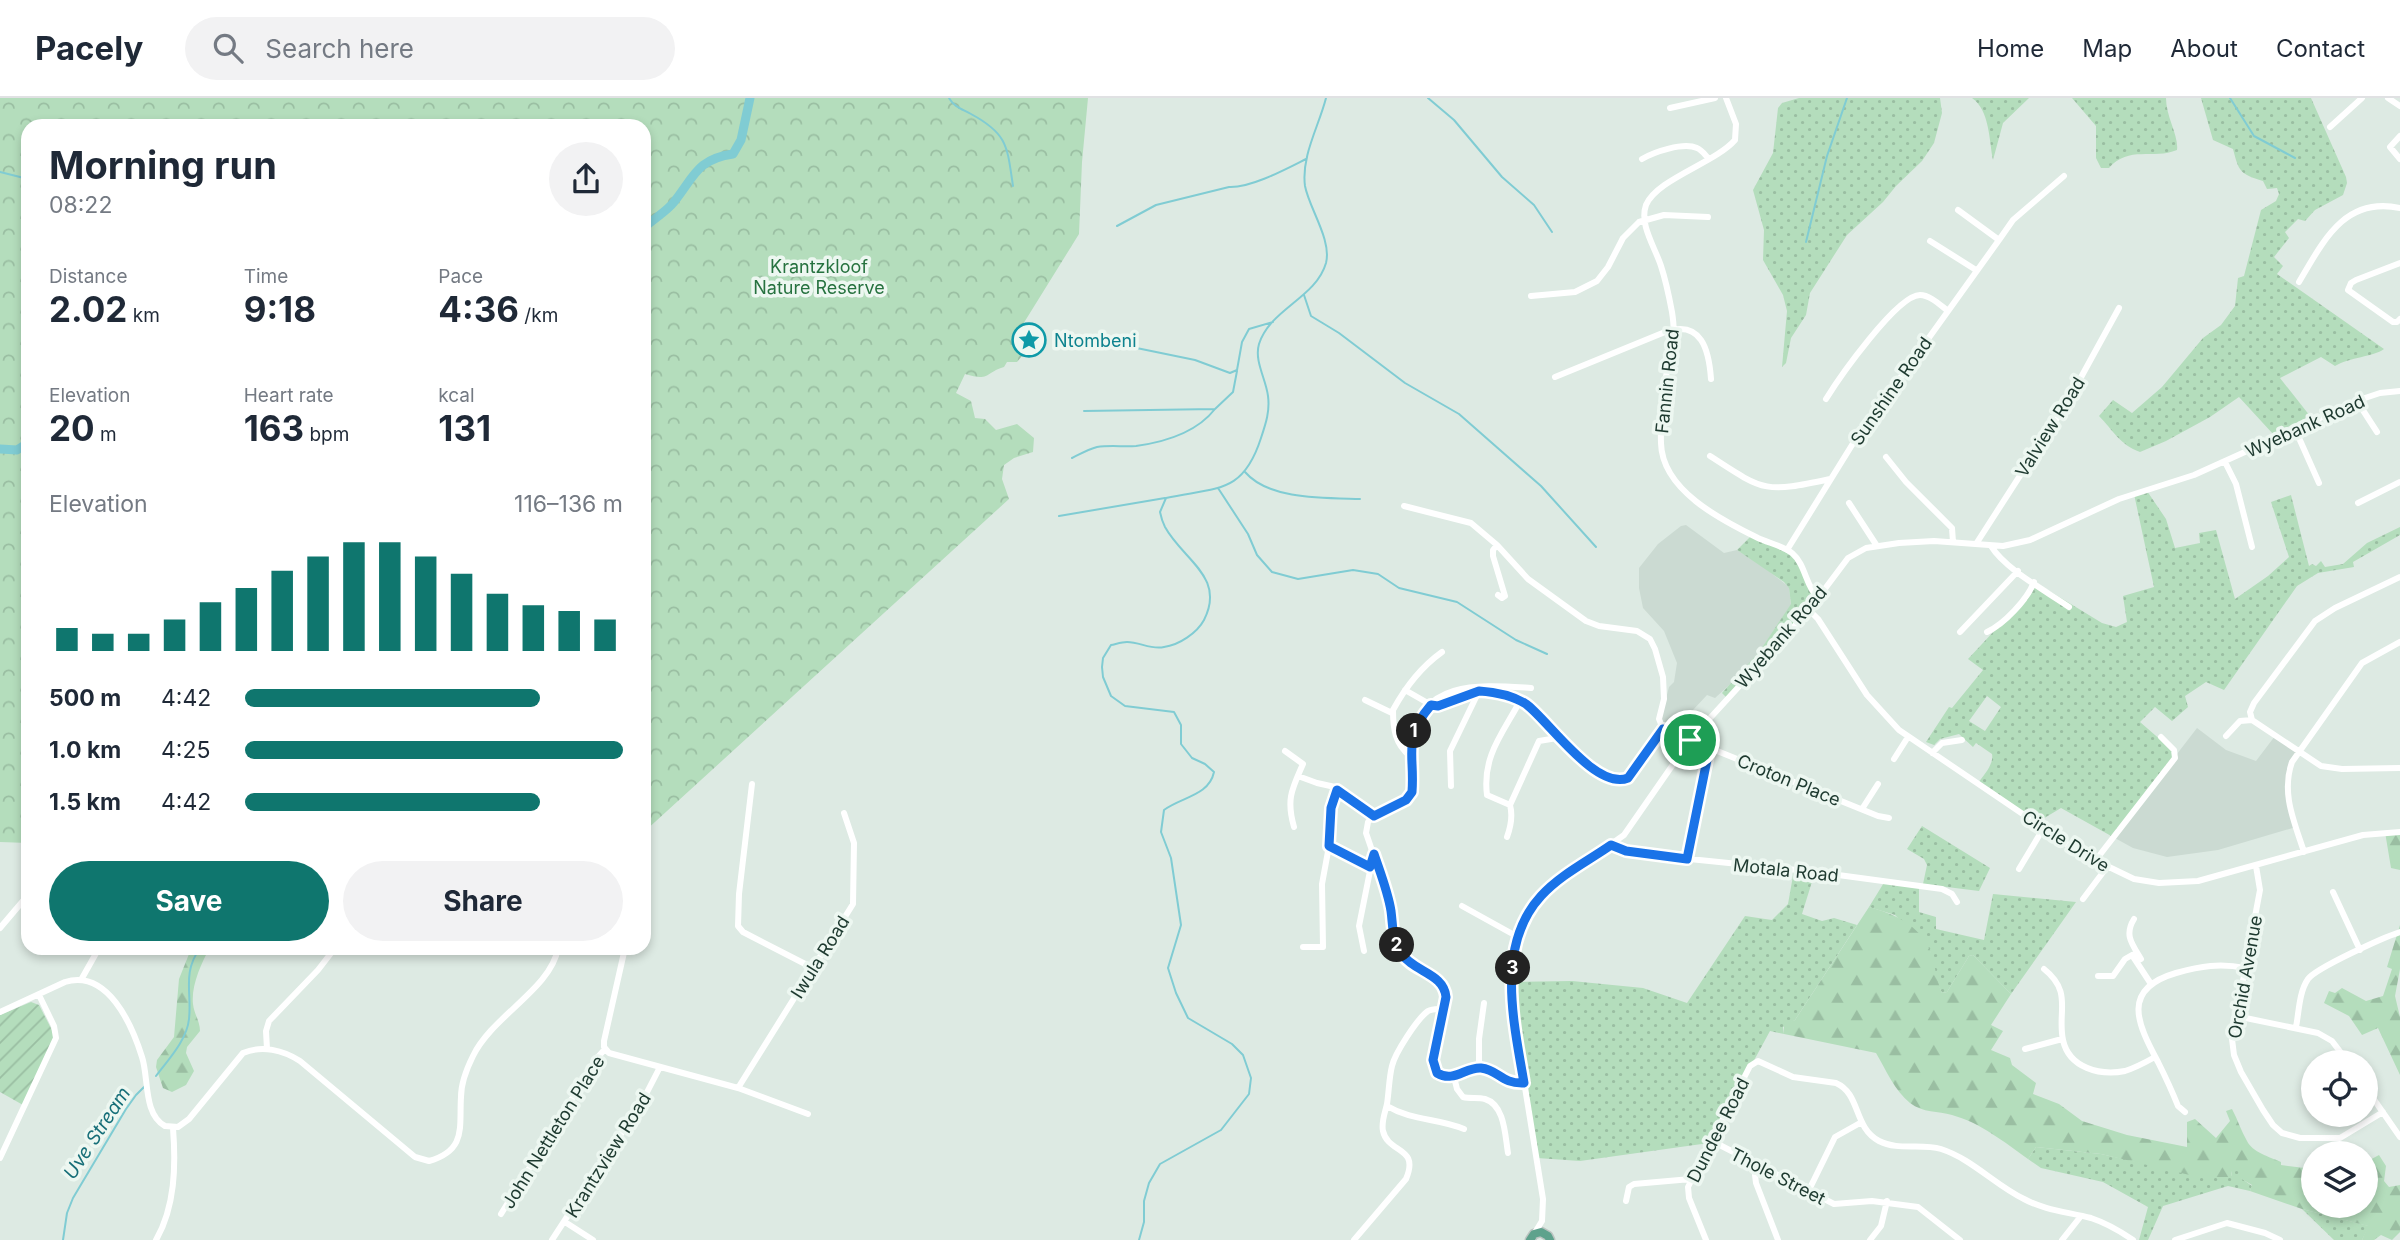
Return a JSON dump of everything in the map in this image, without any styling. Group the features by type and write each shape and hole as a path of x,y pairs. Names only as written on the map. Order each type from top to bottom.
{"main road":[{"path":"1532,1237 1541,1232 1549,1238"}],"street":[{"path":"1670,107 1714,98"},
{"path":"1644,220 1646,206 1654,194 1731,145 1737,136 1736,124 1726,98"},
{"path":"2330,127 2362,98"},
{"path":"2388,98 2400,106"},
{"path":"2400,136 2390,146 2400,159"},
{"path":"1642,159 1661,150 1692,146 1701,150 1709,159"},
{"name":"Sunshine Road","path":"1787,550 1830,479 1997,239 2012,220 2064,176"},
{"path":"2299,282 2326,236 2339,222 2368,208 2386,205 2400,208"},
{"path":"1958,210 1997,239"},
{"path":"1531,296 1575,292 1597,281 1628,231 1636,223 1664,215 1708,216"},
{"name":"Fannin Road","path":"1644,220 1667,285 1675,328 1662,417 1661,444 1665,466 1696,501 1733,524 1787,550"},
{"path":"1930,241 1976,270"},
{"path":"2400,263 2356,281 2348,288 2348,292 2389,320 2396,323 2400,319"},
{"path":"1826,399 1890,315 1906,299 1917,295 1926,296 1948,311"},
{"name":"Valview Road","path":"1976,544 2068,401 2119,308"},
{"path":"1555,376 1675,328 1690,331 1705,346 1711,379"},
{"name":"Wyebank Road","path":"1549,1238 1542,1220 1542,1191 1513,1013 1514,963 1518,937 1527,916 1542,895 1555,883 1611,845 1639,816 1690,740 1809,610 1852,555 1877,546 1924,541 1991,546 2013,545 2030,540 2119,499 2180,481 2225,462 2357,401 2380,393 2400,391"},
{"path":"2357,401 2377,432"},
{"path":"2295,429 2319,483"},
{"path":"1710,456 1746,480 1763,487 1792,487 1830,479"},
{"path":"1886,457 1906,482 1952,528 1952,542"},
{"path":"2225,462 2238,490 2252,547"},
{"path":"2358,503 2400,482"},
{"path":"1849,503 1877,546"},
{"path":"1404,506 1471,523 1497,545 1528,579 1592,624 1637,631 1650,639 1656,649 1662,677 1664,699 1659,721 1663,729 1683,749"},
{"path":"1497,545 1493,556 1505,594 1502,598 1498,595"},
{"path":"1991,546 2018,571 2069,607"},
{"path":"1787,550 1801,563 1809,589 1818,598"},
{"path":"1960,632 2018,571"},
{"path":"2400,577 2334,608 2310,626 2250,712 2252,720 2314,763 2326,768 2400,768"},
{"path":"1987,632 2000,624 2034,582"},
{"name":"Circle Drive","path":"1809,610 1818,619 1867,695 1908,737 2043,829 2095,861 2134,879 2159,884 2199,881 2363,835 2400,832"},
{"path":"2304,852 2288,802 2290,769 2298,752 2362,663 2400,642"},
{"path":"1410,755 1396,740 1392,713 1405,690 1429,662 1442,652"},
{"path":"1524,1083 1505,1081 1488,1070 1479,1068 1454,1077 1441,1076 1433,1065 1446,997 1443,985 1406,959 1397,946 1386,891 1366,833 1368,822 1374,816 1406,800 1412,792 1410,755 1418,722 1431,705 1452,691 1471,686 1531,688"},
{"path":"1405,690 1431,705 1438,706 1479,691 1502,694 1520,701 1533,710 1558,738 1590,766 1622,780 1630,776 1663,729"},
{"path":"1451,786 1450,751 1479,691"},
{"path":"1365,700 1392,713"},
{"path":"1510,805 1487,796 1488,762 1520,701"},
{"path":"2227,736 2240,722 2252,720"},
{"path":"1894,759 1908,737"},
{"path":"2095,861 2175,758 2174,750 2161,737"},
{"path":"1507,837 1512,818 1510,805 1539,741 1558,738"},
{"name":"Croton Place","path":"1690,740 1709,750 1889,818"},
{"path":"1931,753 1942,743 1962,740"},
{"path":"1687,859 1709,750"},
{"path":"1285,751 1303,764 1289,809 1294,827"},
{"path":"1298,776 1336,788 1374,816"},
{"path":"752,784 739,894 738,926 743,932 813,968"},
{"path":"1862,809 1878,784"},
{"path":"1303,947 1323,947 1322,884 1336,788"},
{"name":"Iwula Road","path":"738,1088 853,904 854,843 844,813"},
{"path":"2019,869 2043,829"},
{"name":"Motala Road","path":"1611,845 1626,851 1942,889 1952,894 1957,902"},
{"path":"1329,846 1370,867"},
{"path":"1364,951 1359,926 1374,854"},
{"name":"Orchid Avenue","path":"2256,866 2260,890 2232,1040 2236,1062 2263,1111 2282,1133 2300,1138 2340,1138 2382,1112"},
{"path":"2083,899 2107,867"},
{"path":"2333,892 2360,950"},
{"path":"0,928 21,903"},
{"path":"1462,906 1518,937"},
{"path":"2134,919 2129,928 2129,937 2153,982"},
{"path":"2296,1027 2303,989 2308,979 2321,969 2400,932"},
{"path":"81,979 95,955"},
{"path":"267,1049 266,1028 269,1021 330,955"},
{"path":"0,1012 65,982 81,979 101,988 119,1008 132,1029 143,1059 153,1114 160,1123 173,1128 184,1124 239,1056 250,1051 267,1049 297,1059 415,1157 424,1161 446,1153 460,1136 461,1091 468,1065 492,1028 548,975 556,955"},
{"path":"623,955 604,1041 605,1049 611,1054 738,1088 808,1114"},
{"path":"2098,976 2113,976 2125,959 2132,955 2153,982"},
{"path":"2185,1112 2178,1106 2142,1030 2138,1014 2140,999 2153,982 2203,966 2224,964 2245,968"},
{"path":"2044,969 2054,979 2062,995 2062,1040 2070,1058 2084,1068 2093,1070 2126,1070 2155,1057"},
{"path":"0,1158 56,1038 54,1026 39,995"},
{"path":"1479,1068 1479,1040 1484,1003"},
{"path":"1354,1240 1406,1180 1409,1169 1405,1153 1391,1143 1383,1132 1392,1066 1399,1051 1427,1012 1435,1008 1444,1009"},
{"path":"2236,1016 2296,1027 2326,1037 2339,1050"},
{"path":"2025,1049 2062,1040"},
{"name":"John Nettleton Place","path":"501,1214 605,1049"},
{"name":"Dundee Road","path":"1706,1240 1688,1193 1691,1179 1750,1066 1755,1062 1793,1077 1842,1085 1851,1096 1860,1123"},
{"name":"Krantzview Road","path":"552,1240 643,1100 660,1067"},
{"path":"1454,1077 1457,1089 1463,1097 1486,1099 1497,1107 1508,1153"},
{"path":"1387,1106 1404,1116 1443,1121 1464,1129"},
{"path":"2378,1106 2400,1138"},
{"path":"1808,1192 1835,1138 1860,1123 1868,1133 1885,1143 1894,1146 1921,1145 1946,1151 2023,1199 2101,1222 2133,1240"},
{"path":"156,1240 166,1223 171,1202 173,1128"},
{"name":"Thole Street","path":"1712,1142 1838,1205 1887,1201 1917,1207 1955,1238"},
{"path":"1758,1166 1756,1183 1778,1240"},
{"path":"1626,1202 1629,1187 1634,1184 1691,1179"},
{"path":"1870,1240 1881,1226 1887,1201"},
{"path":"2062,1240 2081,1216"},
{"path":"1532,1237 1542,1220"},
{"path":"565,1222 593,1240"},
{"path":"2178,1240 2227,1223 2280,1240"}],"shaded area":[{"path":"1686,525 1724,553 1737,550 1765,568 1789,587 1791,605 1759,652 1736,679 1715,698 1707,695 1693,710 1680,727 1681,738 1677,743 1660,722 1669,687 1674,682 1677,663 1664,631 1643,608 1639,568 1658,544"},
{"path":"2197,728 2226,750 2256,761 2275,736 2299,753 2287,777 2296,827 2218,850 2167,857 2133,848 2113,837"}],"green space":[{"name":"Krantzkloof Nature Reserve","path":"0,98 1088,98 1079,234 1012,342 1021,349 1022,356 1017,362 1007,362 1004,367 984,377 965,374 956,393 971,401 975,418 985,419 996,430 1017,424 1034,438 1033,452 1014,458 1004,465 1002,479 1009,499 651,826 651,119 21,119 21,843 0,842"},
{"path":"1799,98 1940,98 1942,113 1934,143 1922,161 1847,235 1810,293 1806,315 1791,338 1786,363 1782,367 1787,311 1783,295 1763,260 1764,230 1753,190 1773,153 1778,108 1782,103"},
{"path":"1972,98 2029,98 2003,123 1993,160 1986,118"},
{"path":"2072,98 2166,98 2177,150 2133,155 2117,161 2109,168 2101,168 2096,158 2096,126"},
{"path":"2201,98 2311,98 2347,183 2343,195 2315,210 2305,221 2298,219 2285,232 2289,238 2274,257 2283,266 2277,274 2384,349 2335,366 2321,357 2280,378 2310,416 2273,434 2239,397 2210,417 2140,452 2122,441 2099,416 2113,400 2132,413 2162,387 2203,338 2221,325 2235,306 2238,278 2244,276 2261,210 2276,201 2279,194 2277,188 2267,189 2263,181 2245,174 2239,167 2233,149 2213,140"},
{"path":"2147,491 2166,519 2175,548 2200,543 2199,533 2216,530 2235,599 2268,576 2289,557 2271,502 2291,495 2309,566 2316,566 2321,561 2325,567 2343,564 2367,543 2400,527 2400,535 2353,562 2354,567 2318,573 2297,586 2224,690 2206,682 2185,696 2188,707 2172,721 2155,707 2140,722 2178,755 2113,837 2061,808 2036,823 1978,783 1990,765 1992,754 1976,743 1973,747 1959,734 1940,739 1934,745 1926,742 1949,707 1952,708 1983,670 1968,659 2038,584 2102,623 2116,627 2127,622 2123,596 2154,587 2134,494","holes":["1987,696 2001,707 1985,731 1969,721"]},
{"path":"1752,535 1797,558 1818,598 1728,699 1722,693 1759,652 1791,604 1789,588 1784,582 1737,550"},
{"path":"1922,826 1990,868 1979,891 1923,884 1927,865 1924,859 1907,849"},
{"path":"2385,832 2400,832 2400,870 2391,868"},
{"path":"1794,870 1815,872 1802,914 1822,921 1834,918 1857,925 1795,1020 1783,1027 1784,1034 1770,1031 1709,1143 1580,1161 1537,1158 1514,1025 1513,982 1572,981 1643,988 1687,1003 1745,916 1772,920 1788,904"},
{"path":"1885,881 1919,885 1919,912 1936,917 1936,929 1984,940 1993,894 2076,902 2011,994 1973,955 1969,956 1947,992 1942,993 1935,978 1930,951 1895,915 1869,907"},
{"path":"1869,907 1887,913 1904,921 1925,941 1942,993 1947,992 1969,956 1973,955 2011,994 1991,1025 2003,1031 1991,1050 2010,1058 2012,1065 2036,1083 2033,1094 2059,1104 2082,1121 2127,1135 2187,1147 2187,1122 2195,1119 2216,1138 2230,1121 2226,1111 2232,1109 2249,1145 2281,1162 2281,1165 2301,1168 2301,1209 2250,1191 2252,1185 2240,1178 2241,1171 2231,1171 2232,1177 2198,1177 2101,1154 2036,1147 2028,1159 1973,1123 1952,1115 1920,1109 1910,1103 1895,1086 1876,1053 1784,1034 1784,1024 1795,1020"},
{"path":"2400,925 2400,969 2395,996 2400,1017 2400,1075 2378,1028 2362,1035 2349,1016 2324,1003 2329,991 2335,993 2342,988 2366,1001 2383,996 2392,969 2387,967"},
{"path":"189,955 206,955 194,990 193,1004 200,1031 187,1047 186,1053 194,1071 186,1085 172,1092 163,1088 156,1067 157,1060 174,1037 179,979"},
{"path":"31,1002 39,1005 55,1036 23,1105 0,1092 0,1015"},
{"path":"2036,1147 2101,1154 2232,1176 2231,1171 2241,1171 2241,1178 2252,1186 2250,1191 2228,1186 2163,1206 2148,1240 2139,1240 2148,1207 2103,1182 2041,1168 2028,1159"},
{"path":"2379,1155 2386,1166 2384,1181 2389,1187 2400,1185 2400,1232 2392,1240 2381,1235 2374,1240 2362,1240 2368,1226 2337,1218 2378,1218"},
{"path":"2311,1218 2337,1218 2369,1226 2362,1240 2334,1240"}],"waterway":[{"path":"651,222 671,206 704,165 721,156 733,154 741,140 750,98"},
{"path":"949,98 956,106 983,121 999,135 1007,151 1013,186"},
{"path":"1139,1240 1144,1222 1144,1201 1149,1183 1160,1164 1221,1130 1249,1094 1251,1078 1243,1055 1232,1044 1188,1018 1168,968 1181,925 1171,858 1161,832 1164,810 1200,791 1211,780 1214,772 1192,758 1181,744 1181,725 1174,712 1125,706 1111,696 1103,677 1103,658 1111,645 1121,643 1132,642 1159,648 1176,644 1192,634 1204,620 1210,592 1206,580 1173,539 1160,512 1166,498 1214,489 1237,479 1254,456 1268,407 1267,390 1258,357 1259,344 1265,332 1282,312 1313,286 1326,263 1326,244 1307,195 1304,175 1308,152 1326,98"},
{"path":"1428,98 1454,120 1502,177 1534,205 1552,232"},
{"path":"1806,242 1827,156 1847,98"},
{"path":"2230,98 2254,136 2295,158"},
{"path":"1117,226 1156,205 1248,184 1306,159"},
{"path":"0,172 21,177"},
{"path":"1304,295 1311,316 1339,333 1405,383 1459,414 1541,486 1596,547"},
{"path":"1122,345 1195,360 1230,373 1237,370 1242,342 1249,329 1273,322"},
{"path":"1084,411 1215,409 1233,392 1237,371"},
{"path":"1072,458 1097,447 1136,446 1169,439 1190,430 1215,409"},
{"path":"0,449 17,450 21,447"},
{"path":"1245,472 1255,481 1282,493 1360,499"},
{"path":"1218,488 1248,534 1257,555 1272,572 1298,579 1353,570 1378,574 1399,588 1457,602 1516,640 1547,654"},
{"path":"1059,516 1165,498"},
{"name":"Uve Stream","path":"156,1076 188,1027 189,975 195,955"},
{"name":"Uve Stream","path":"63,1240 67,1213 73,1198 126,1109 145,1086"}],"place":[{"name":"Ntombeni","path":"1029,340"}],"route":[{"path":"1479,691 1502,694 1520,701 1533,710 1558,738 1590,766 1619,780 1628,778 1663,729 1683,749 1690,740 1709,750 1687,859 1626,851 1611,845 1555,883 1542,895 1527,916 1516,947 1512,993 1514,1026 1524,1083 1505,1081 1495,1073 1479,1068 1454,1077 1437,1073 1433,1060 1446,997 1444,988 1440,982 1416,967 1401,953 1394,938 1391,911 1374,854 1370,867 1329,846 1331,808 1337,790 1374,816 1406,800 1412,792 1411,742 1423,714 1431,705 1438,706 1479,691"}]}
